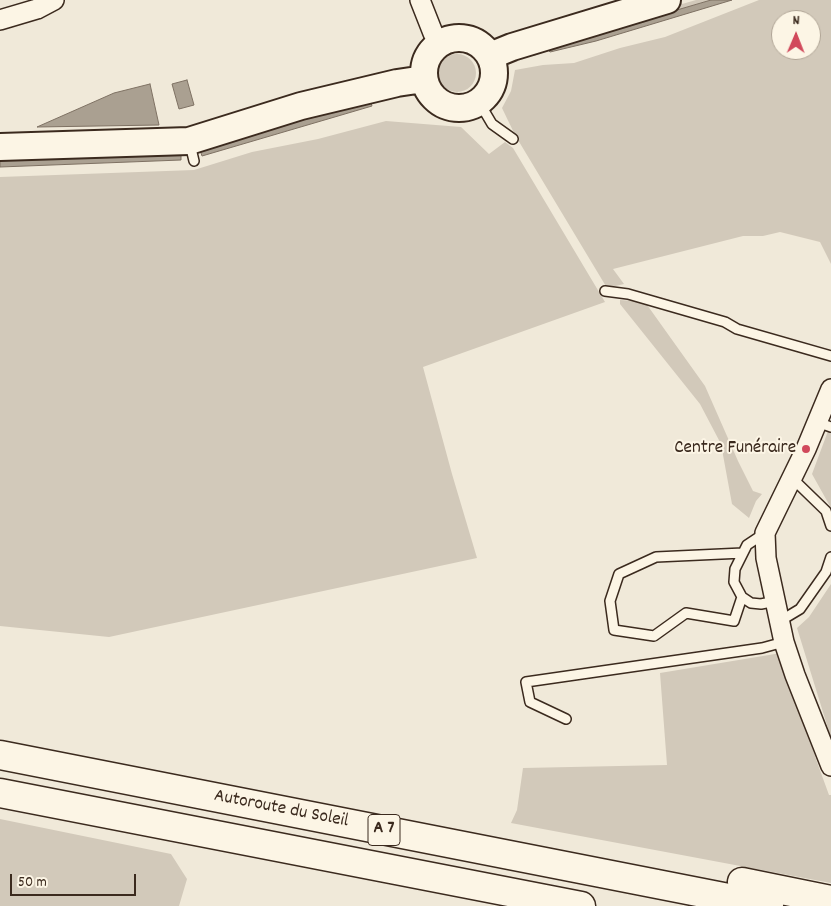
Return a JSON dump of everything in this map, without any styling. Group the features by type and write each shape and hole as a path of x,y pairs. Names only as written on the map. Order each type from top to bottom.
{"highway":[{"name":"Autoroute du Soleil","path":"0,755 769,906"},
{"name":"Autoroute du Soleil","path":"0,793 581,906"},
{"path":"505,854 576,850 831,900"}],"street":[{"path":"0,20 37,9 54,0"},
{"path":"420,0 433,33 440,43"},
{"path":"490,56 512,47 666,0"},
{"path":"462,38 473,41 490,56 494,76 492,86 480,102 466,108 452,108 439,103 429,92 424,79 423,69 426,59 440,43 450,39 462,38"},
{"path":"0,147 192,151 302,106 397,83 424,79"},
{"path":"831,389 824,425 792,478 765,533 766,558 784,642 831,766"}],"lane":[{"path":"480,102 492,124 513,139"},
{"path":"605,291 628,294 725,322 737,329 831,356"},
{"path":"792,478 826,511 831,526"},
{"path":"765,533 747,545 736,569 734,582 742,597 751,603 761,604 776,601"},
{"path":"742,597 734,620 686,613 654,636 614,630 610,601 619,574 656,557 743,553"},
{"path":"780,621 800,608 826,572 831,557"},
{"path":"566,718 530,702 526,682 762,648 784,642"}],"shaded area":[{"path":"696,0 711,0 619,27 534,56 532,52 616,23"},
{"path":"711,0 732,0 596,41 549,51 619,27"},
{"path":"759,0 831,0 831,264 820,242 780,232 763,236 743,236 613,269 624,284 607,288 515,135 502,108 511,91 515,70 543,65 574,63 620,48 665,37"},
{"path":"457,54 471,59 476,73 471,87 457,92 443,87 438,73 443,59"},
{"path":"187,80 194,105 179,109 172,84"},
{"path":"150,84 159,125 37,127 114,93"},
{"path":"371,103 372,106 202,156 200,150 314,115"},
{"path":"386,121 461,127 489,154 505,142 513,148 605,302 423,367 477,558 109,637 0,626 0,177 194,170 252,152 318,139"},
{"path":"181,153 181,160 0,167 0,160"},
{"path":"620,300 645,302 705,386 753,491 762,494 756,501 749,518 732,504 721,444 700,404 620,304"},
{"path":"831,423 831,508 812,474"},
{"path":"831,584 831,738 797,628 809,617"},
{"path":"781,653 817,762 829,795 831,795 831,883 511,823 517,810 523,768 667,765 660,673"},
{"path":"0,819 171,854 187,879 179,906 0,906"}],"place":[{"name":"Centre Funéraire","path":"806,449"}]}
